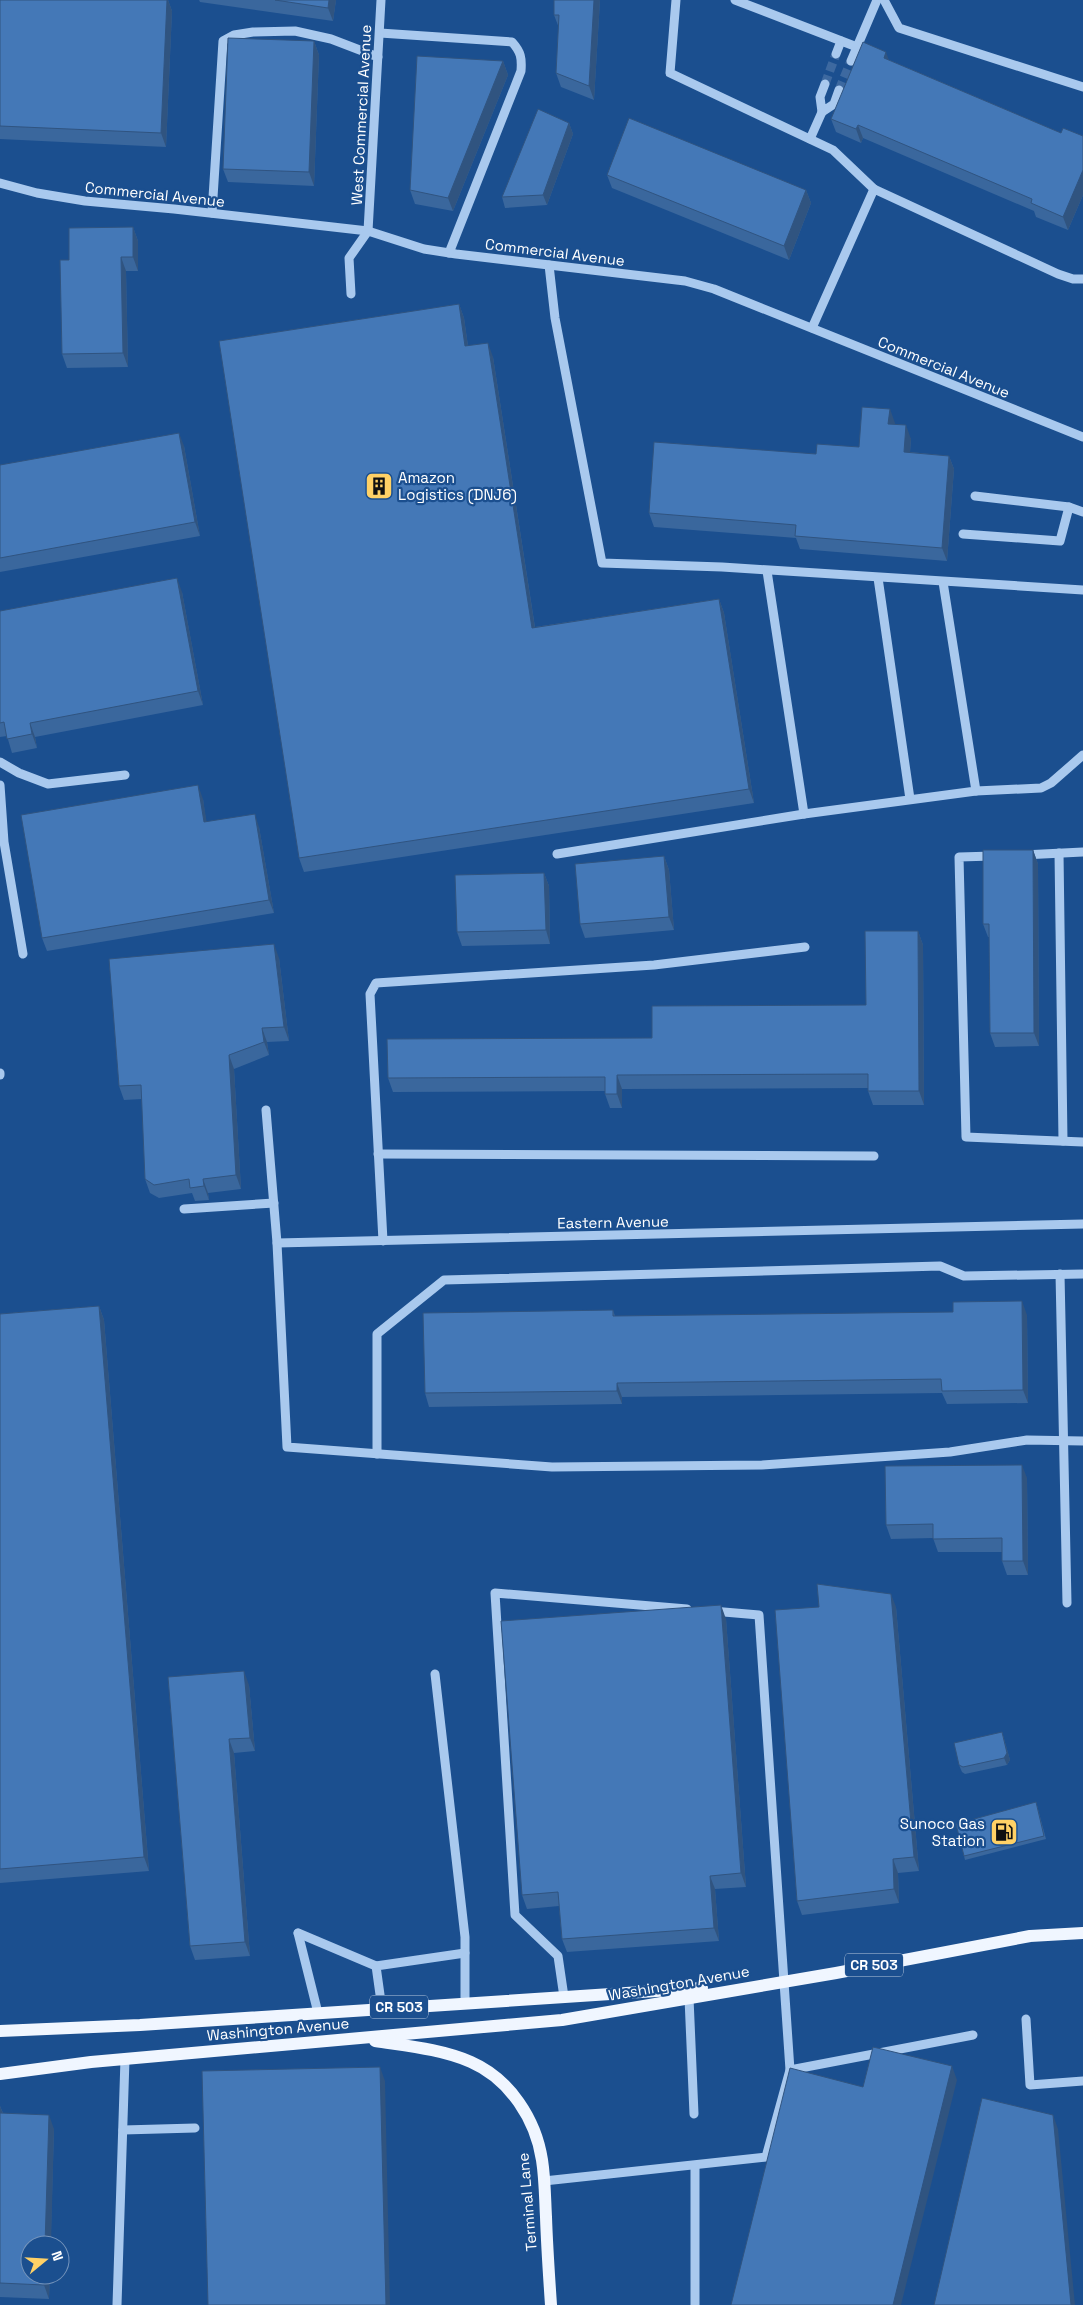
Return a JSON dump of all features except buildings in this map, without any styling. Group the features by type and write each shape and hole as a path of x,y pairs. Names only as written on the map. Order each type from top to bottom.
{"main road":[{"name":"Washington Avenue","path":"0,2030 318,2013 767,1984 1022,1937 1083,1933"},
{"name":"Washington Avenue","path":"0,2074 125,2059 562,2020 767,1984"},
{"path":"0,2036 31,2029"},
{"name":"Terminal Lane","path":"355,2038 448,2053 473,2063 494,2076 512,2094 526,2114 537,2137 542,2161 551,2305"}],"street":[{"name":"West Commercial Avenue","path":"368,231 382,0"},
{"path":"676,0 670,73 833,150 874,189 1058,274 1073,279 1083,279"},
{"path":"735,0 857,47"},
{"path":"851,61 877,0"},
{"path":"884,0 899,28 1083,87"},
{"path":"212,213 223,41 234,35 253,32 295,31 331,39 378,56"},
{"path":"380,33 512,42 522,59 521,71 449,253"},
{"path":"836,54 841,41"},
{"path":"810,139 822,112 820,97 825,84"},
{"path":"822,112 834,104 839,90"},
{"name":"Commercial Avenue","path":"0,183 37,193 85,201 368,231 424,249 449,253 685,281 714,290 812,328 1083,437"},
{"path":"812,328 874,189"},
{"path":"351,294 349,258 368,231"},
{"path":"549,265 555,318 602,564 767,571 1083,590"},
{"path":"974,496 1069,507 1083,512"},
{"path":"963,534 1060,541 1069,507"},
{"path":"767,571 804,814"},
{"path":"878,578 910,800"},
{"path":"943,582 976,791"},
{"path":"556,854 804,814 976,791 1041,788 1051,783 1083,755"},
{"path":"0,762 19,773 48,784 125,775"},
{"path":"0,785 4,842 24,954"},
{"path":"1009,855 1083,852"},
{"path":"1058,853 1063,1141"},
{"path":"999,856 959,857 966,1137 1083,1142"},
{"path":"383,1241 370,994 376,983 654,965 805,947"},
{"path":"266,1110 277,1243 287,1447 562,1467 762,1465 950,1452 1027,1440 1083,1441"},
{"path":"378,1154 874,1156"},
{"path":"184,1209 274,1203"},
{"name":"Eastern Avenue","path":"277,1243 1083,1224"},
{"path":"378,1454 377,1334 444,1280 940,1266 964,1276 1083,1274"},
{"path":"1060,1274 1067,1603"},
{"path":"544,2181 766,2157 790,2070 759,1615 494,1593 515,1915 558,1956 564,1997"},
{"path":"435,1674 465,1937 465,2003"},
{"path":"318,2013 298,1933 376,1966 465,1953"},
{"path":"376,1966 382,2008"},
{"path":"690,1998 694,2114"},
{"path":"1026,2019 1030,2085 1083,2080"},
{"path":"790,2070 973,2035"},
{"path":"117,2305 125,2059"},
{"path":"123,2130 195,2128"},
{"path":"695,2166 695,2305"}],"tunnel":[{"path":"825,84 836,54"},
{"path":"839,90 851,61"}],"place":[{"name":"Amazon Logistics (DNJ6)","path":"379,486"},
{"name":"Sunoco Gas Station","path":"1004,1832"}]}
